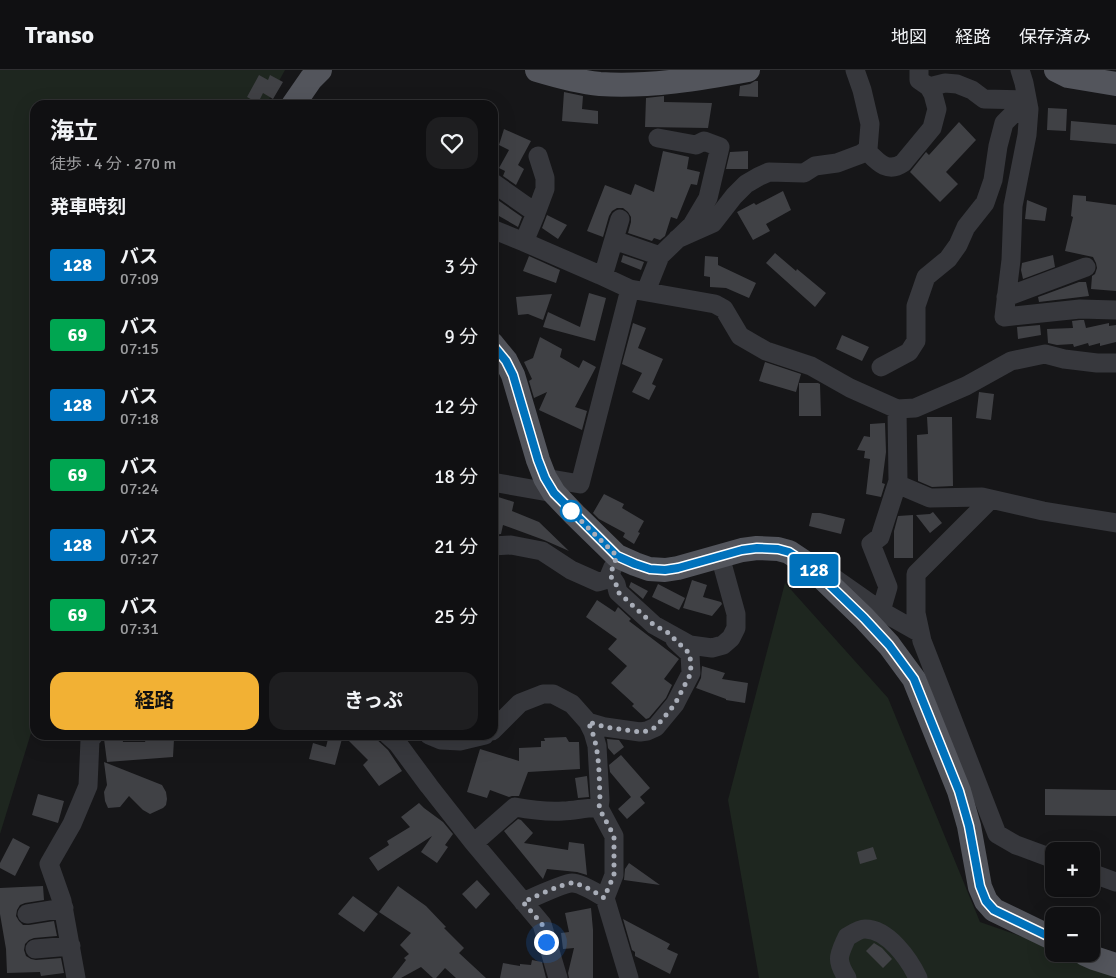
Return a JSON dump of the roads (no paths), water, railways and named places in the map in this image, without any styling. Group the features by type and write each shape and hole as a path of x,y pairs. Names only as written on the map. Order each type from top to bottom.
{"main road":[{"path":"297,100 311,79 320,70"},
{"path":"537,70 560,77 598,84 679,81 748,70"},
{"path":"1056,70 1068,76 1116,84"},
{"path":"498,351 506,361 513,375 538,460 550,485 613,566 635,564 650,569 665,570 742,550 757,548 778,549 789,552 810,566 864,618 889,645 914,679 959,791 969,826 980,886 986,901 994,910 1045,935"},
{"path":"1100,960 1116,965"}],"street":[{"path":"677,239 713,222 746,184 758,177 769,172 804,173 815,166 837,163 862,154 868,148 870,124 855,70"},
{"path":"866,150 882,165 896,168 903,163 932,128 937,109 929,87 919,80 919,70"},
{"path":"1020,70 1029,109 1027,135 1013,206 1011,260 1004,318 1080,309 1116,310"},
{"path":"929,87 945,83 957,84 972,90 984,99 1027,100"},
{"path":"881,367 909,352 916,341 916,306 926,277 948,259 958,245 966,228 985,203 993,180 998,146 1004,123 1027,100"},
{"path":"498,482 550,485 580,484 638,290 660,256 692,224 708,198 720,147 704,141 696,145 658,138"},
{"path":"524,242 545,189 545,178 538,156"},
{"path":"498,186 536,213"},
{"path":"603,276 620,219"},
{"path":"498,231 638,290 715,304 724,310 740,336 766,350 811,366 850,388 897,409 915,408 966,386 1011,361 1045,354 1064,359 1097,363 1116,362"},
{"path":"614,240 660,256"},
{"path":"1006,297 1086,267"},
{"path":"881,611 888,587 870,544 880,537 898,480 897,409"},
{"path":"896,484 930,498 982,497 1043,511 1116,523"},
{"path":"991,499 916,574 916,613 922,642 997,834 1016,845 1045,856"},
{"path":"498,546 511,545 542,551 571,570 598,582 608,579 613,566"},
{"path":"613,566 618,592 654,625 690,645 712,648 723,645 731,638 736,628 736,614 720,556"},
{"path":"818,574 826,571 881,611 920,633"},
{"path":"588,722 605,727 640,732 656,727 675,704 691,673 690,654 667,632"},
{"path":"498,725 520,703 543,694 554,694 572,704 588,722 593,732 596,746 599,808 614,836 614,875 604,898 629,978"},
{"path":"76,978 64,908 49,864 72,824 88,786 90,740"},
{"path":"394,740 474,843 542,924 558,978"},
{"path":"441,740 464,740"},
{"path":"474,843 515,807 538,811 599,808"},
{"path":"1100,876 1116,882"},
{"path":"523,902 572,883 604,898"},
{"path":"27,914 64,908"},
{"path":"847,978 841,968 838,957 847,937 863,928 880,932 892,942 911,963 918,978"},
{"path":"35,949 70,946"}]}
